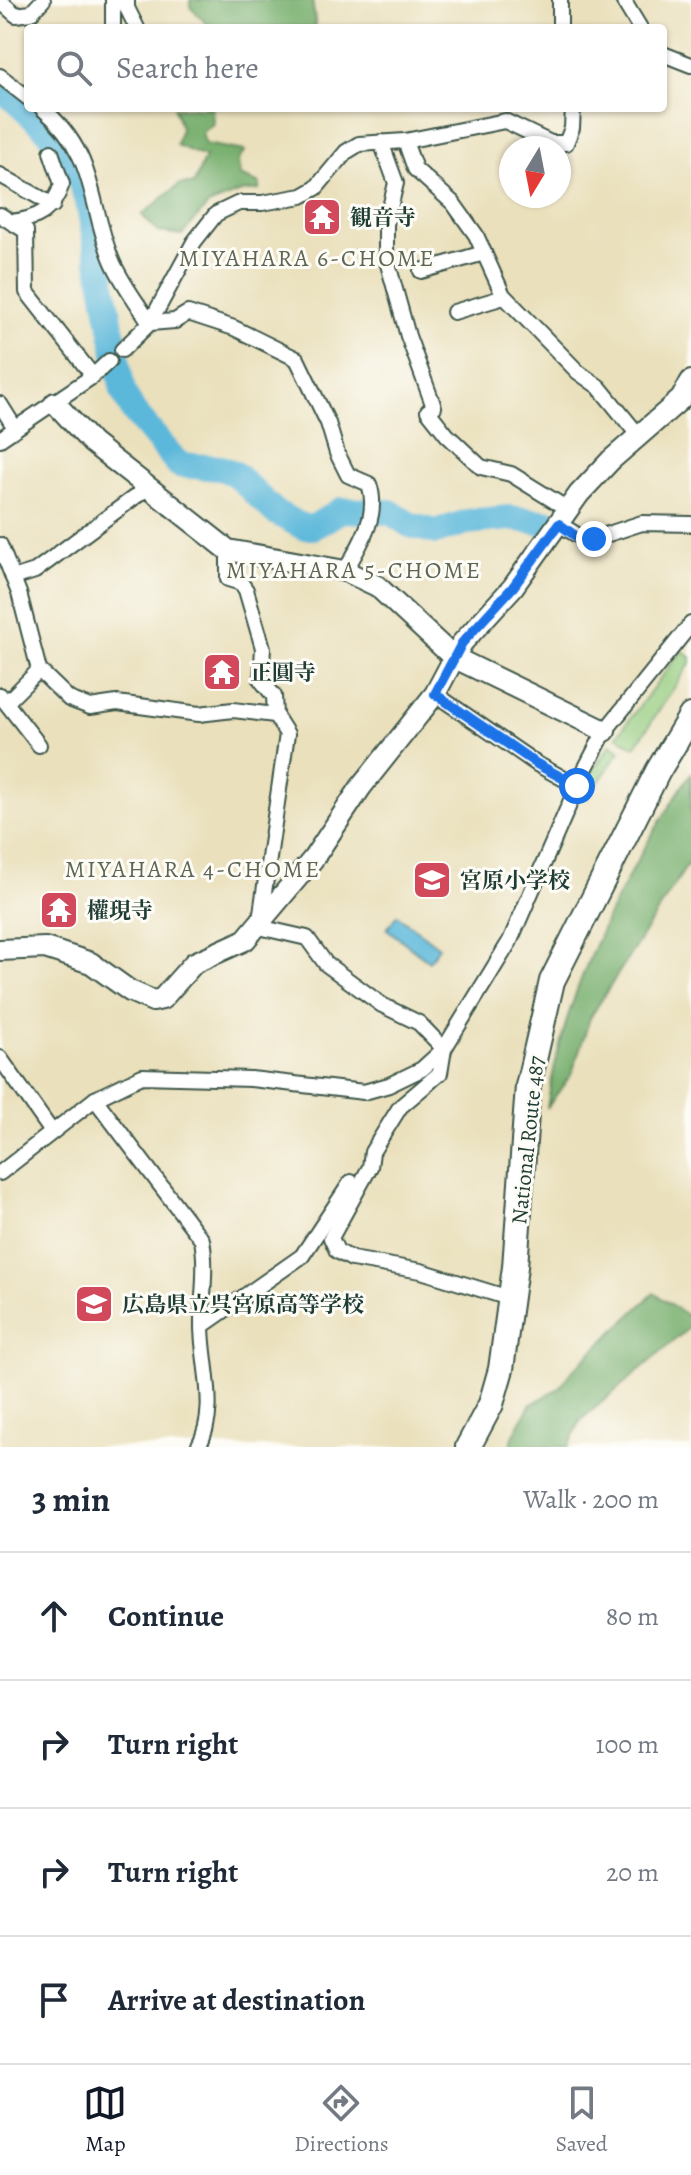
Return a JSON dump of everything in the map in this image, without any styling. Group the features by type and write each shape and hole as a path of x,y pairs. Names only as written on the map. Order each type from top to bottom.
{"highway":[{"name":"National Route 487","path":"468,1447 491,1404 501,1369 515,1267 528,1086 552,981 658,771 691,716"}],"street":[{"path":"0,1 16,15 31,13 43,0"},
{"path":"113,0 113,24"},
{"path":"127,0 127,8 135,24"},
{"path":"560,0 560,24"},
{"path":"623,0 638,24"},
{"path":"667,56 691,65"},
{"path":"0,76 24,95"},
{"path":"48,112 68,135 90,175 111,259 150,323"},
{"path":"122,350 150,323 194,242 216,214 239,203 280,201 302,196 316,188 346,152 359,144 405,141 505,121 558,144 570,137 573,112"},
{"path":"405,141 415,169 453,203 484,253 504,297 578,372 599,387 639,436"},
{"path":"381,142 396,183 386,224 386,257 431,409 447,435 481,467 511,474 564,517 587,541 642,523 691,524"},
{"path":"5,219 43,215 53,205 62,184 51,152"},
{"path":"0,175 53,205"},
{"path":"5,219 26,231 27,292 93,376"},
{"path":"421,271 484,253"},
{"path":"454,312 504,297"},
{"path":"150,323 175,321 188,313 234,328 297,359 348,475 369,484 371,511 366,534 345,571"},
{"path":"0,439 93,376 109,361"},
{"path":"0,950 18,947 57,951 91,963 130,991 153,1001 162,999 194,963 233,948 259,927 435,694 453,657 513,587 592,478 681,399 691,381"},
{"path":"55,403 74,428 228,550 345,571 377,586 453,657 605,731"},
{"path":"0,404 15,428"},
{"path":"13,578 35,571 147,488"},
{"path":"0,545 13,578 39,670 69,699 90,707 117,703 199,714 233,710 275,715"},
{"path":"228,550 228,579 241,583 248,596 263,648 261,680 274,696 275,715 287,734 259,927"},
{"path":"0,1173 95,1099 142,1076 168,1074 251,1079 364,1092 422,1069 444,1049 523,915 577,786 605,731 691,624"},
{"path":"39,670 4,698 39,745"},
{"path":"435,694 537,764 577,786"},
{"path":"259,927 307,938 326,964 382,1005 419,1023 444,1049"},
{"path":"202,1326 302,1256 400,1107 440,1073 444,1049"},
{"path":"0,1058 52,1132"},
{"path":"95,1099 202,1240 205,1255 202,1326 208,1415 198,1447"},
{"path":"372,1152 370,1167 332,1232 337,1251 352,1259 421,1271 509,1298"}],"green space":[{"path":"190,0 312,0 315,24 207,24 190,7"},
{"path":"175,112 212,112 213,124 202,132 205,144 245,151 238,160 240,176 260,184 259,190 241,192 208,205 182,235 158,232 142,215 180,184 194,184 205,157 176,145 181,128"},
{"path":"682,650 691,657 691,662 635,747 617,736"},
{"path":"611,744 620,751 587,799 584,797 593,770"},
{"path":"691,773 691,859 590,1018 572,1073 547,1108 567,1019 600,933 620,891"},
{"path":"654,1293 691,1318 691,1326 581,1420 568,1447 511,1447 513,1436 530,1405 559,1388 573,1370"}],"water":[{"path":"397,915 439,947 429,961 387,929"}],"waterway":[{"path":"0,87 24,109"},
{"path":"27,112 49,132 78,175 89,207 123,391 133,411 179,465 221,468 235,474 275,512 303,527 314,527 341,510 390,512 410,525 436,532 467,522 509,518 549,523"}],"place":[{"name":"観音寺","path":"322,217"},
{"name":"正圓寺","path":"222,672"},
{"name":"宮原小学校","path":"432,880"},
{"name":"權現寺","path":"59,910"},
{"name":"広島県立呉宮原高等学校","path":"94,1304"}],"district":[{"name":"MIYAHARA 6-CHOME","path":"307,258"},
{"name":"MIYAHARA 5-CHOME","path":"354,570"},
{"name":"MIYAHARA 4-CHOME","path":"193,869"}],"route":[{"path":"577,786 537,764 435,694 462,643 513,587 559,524 581,540 594,539"}]}
